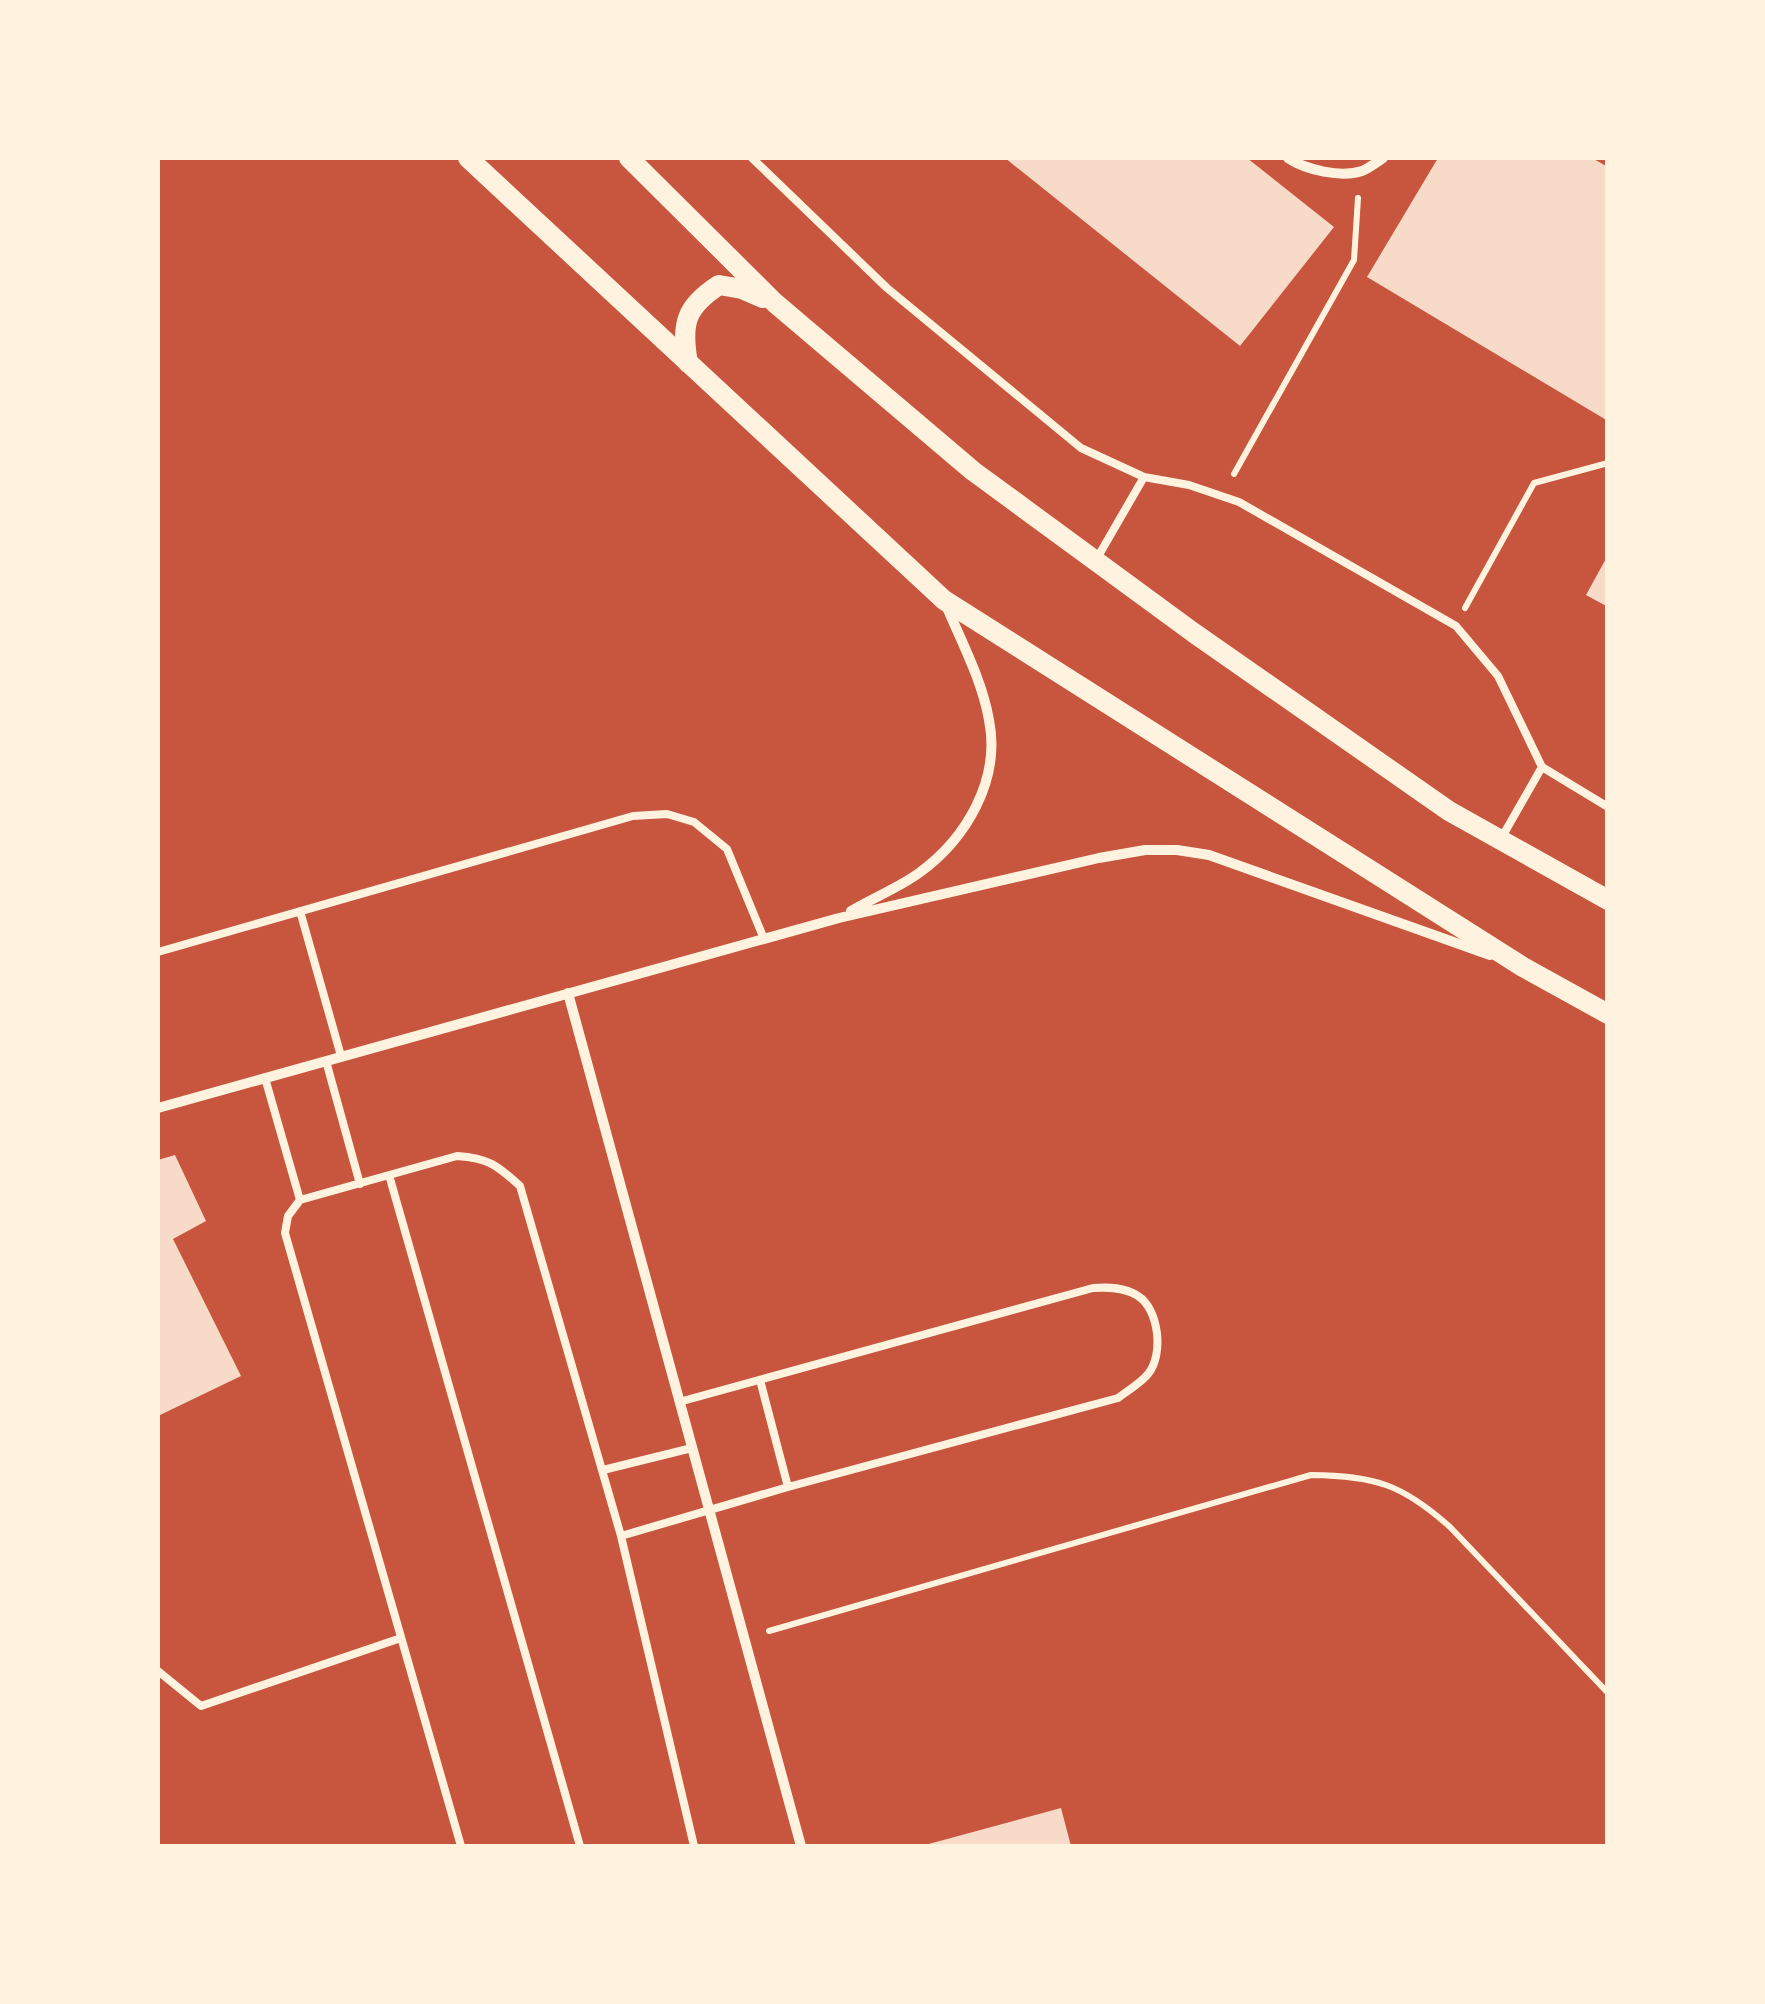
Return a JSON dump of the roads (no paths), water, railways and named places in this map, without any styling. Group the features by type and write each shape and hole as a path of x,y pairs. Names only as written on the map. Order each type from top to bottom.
{"main road":[{"path":"468,158 944,600 1523,968 1608,1014"},
{"path":"629,158 774,302 973,471 1194,633 1449,811 1608,900"},
{"path":"688,362 684,336 688,318 700,298 719,286 742,289 774,302"}],"street":[{"path":"1288,158 1325,173 1360,172 1384,158"},
{"path":"839,918 919,873 961,834 980,801 990,759 990,724 980,685 944,600"},
{"path":"158,1108 839,918 1145,850 1209,855 1523,968"},
{"path":"568,993 800,1846"}],"lane":[{"path":"752,158 887,288 1081,448 1144,477 1189,485 1238,502 1456,626 1498,676 1542,767 1608,808"},
{"path":"1095,562 1144,477"},
{"path":"1501,840 1542,767"},
{"path":"158,952 633,816 667,814 694,822 727,849 764,939"},
{"path":"300,912 340,1056"},
{"path":"326,1061 360,1184"},
{"path":"266,1078 300,1200"},
{"path":"461,1846 285,1233 288,1216 300,1200 457,1156 478,1157 498,1164 520,1186 621,1536 694,1846"},
{"path":"388,1176 580,1846"},
{"path":"621,1536 1118,1398 1150,1372 1158,1344 1153,1314 1140,1296 1114,1287 1092,1288 679,1402"},
{"path":"760,1380 788,1487"},
{"path":"603,1470 692,1448"},
{"path":"158,1672 201,1706 401,1638"}]}
